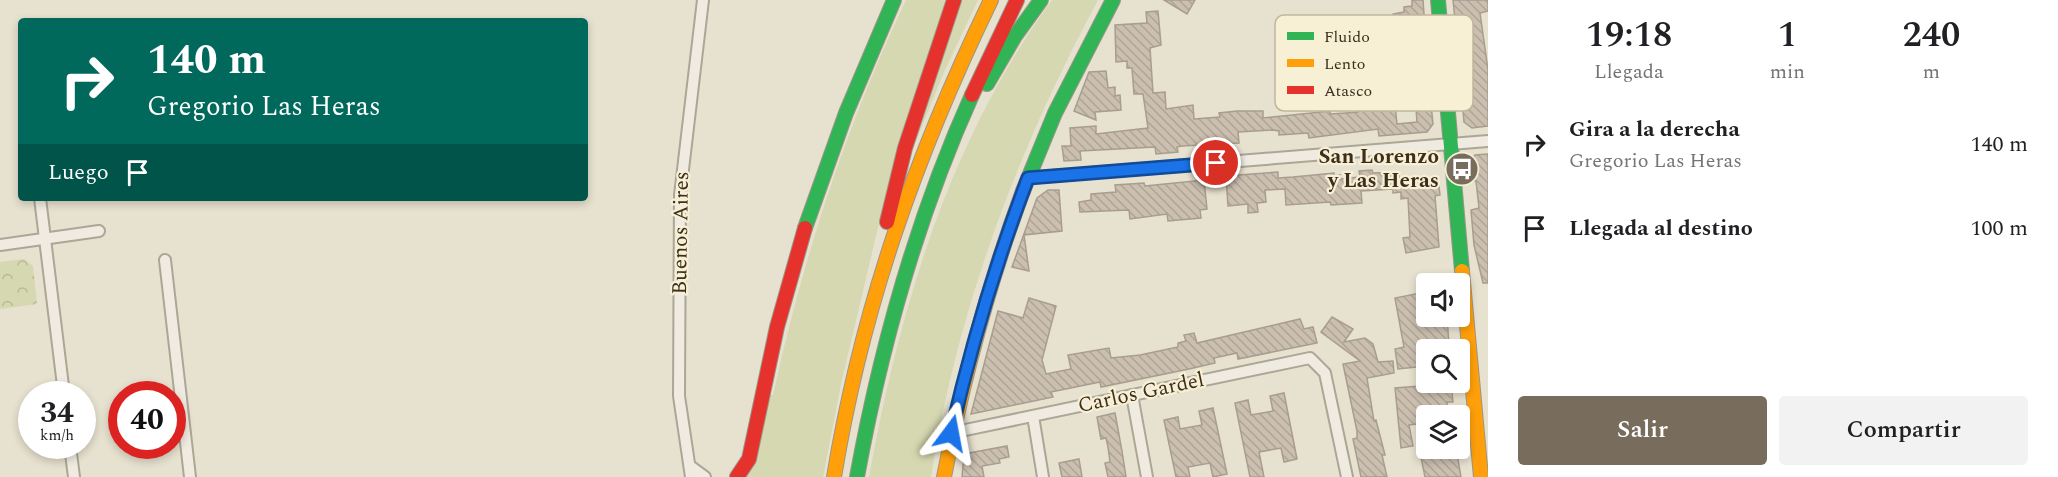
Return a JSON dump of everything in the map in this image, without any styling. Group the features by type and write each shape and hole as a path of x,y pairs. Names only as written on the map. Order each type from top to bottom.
{"main road":[{"path":"736,477 749,459 782,309 812,208 852,94 894,0"},
{"path":"834,477 906,148 954,0"},
{"path":"865,330 917,166 947,92 990,0"},
{"path":"857,477 896,304 931,194 991,51 1017,0"},
{"path":"953,139 1015,36 1041,0"},
{"path":"944,477 951,433 976,333 1028,178 1058,107 1113,0"},
{"path":"1438,0 1439,15"},
{"path":"1448,111 1483,444 1481,477"}],"street":[{"name":"Buenos Aires","path":"703,0 680,195 679,396 691,472 705,477"},
{"path":"1028,178 1488,141"},
{"path":"40,201 62,381"},
{"path":"0,245 99,231"},
{"path":"165,260 190,477"},
{"name":"Carlos Gardel","path":"951,433 1310,358 1325,373 1347,477"},
{"path":"1132,395 1147,477"},
{"path":"1033,416 1043,477"},
{"path":"72,459 74,477"}],"green space":[{"path":"906,0 947,0 889,181 841,384 823,477 746,477 757,460 769,395 773,395 798,293 828,193 864,96"},
{"path":"959,0 978,0 944,72 911,153"},
{"path":"1052,0 1098,0 1042,114 994,231 957,353 942,414 931,477 869,477 896,351 913,289 957,168 984,110 1016,54"},
{"path":"24,259 33,266 37,304 0,309 0,262"}],"building":[{"path":"1164,0 1195,0 1187,14"},
{"path":"1412,0 1423,0 1424,15 1393,15 1404,12 1404,7 1412,6"},
{"path":"1453,0 1488,0 1488,11 1480,13 1488,70 1488,126 1472,128 1464,122 1463,111 1473,111 1473,15 1455,15"},
{"path":"1158,11 1161,45 1150,48 1153,93 1165,92 1166,109 1193,105 1194,119 1220,117 1219,113 1237,111 1263,111 1263,118 1330,111 1330,114 1396,111 1397,124 1417,122 1416,111 1432,111 1433,124 1427,132 1379,136 1378,129 1309,138 1308,133 1279,135 1279,131 1273,130 1238,132 1239,143 1182,146 1177,147 1178,152 1156,154 1155,147 1080,151 1081,160 1064,161 1062,146 1071,146 1070,128 1096,126 1096,134 1148,128 1143,94 1134,94 1132,68 1127,68 1127,61 1116,62 1115,25 1147,23 1146,12"},
{"path":"1106,71 1108,88 1115,87 1115,96 1120,95 1121,110 1095,112 1096,120 1074,111 1089,72"},
{"path":"1488,154 1488,283 1483,283 1474,245 1471,210 1479,208 1476,181 1469,181 1467,165 1475,155"},
{"path":"1372,170 1373,173 1399,172 1399,179 1424,176 1424,180 1438,179 1440,195 1435,196 1439,247 1406,253 1403,238 1410,237 1408,198 1401,199 1401,192 1393,193 1393,189 1361,191 1362,203 1331,205 1330,202 1286,205 1285,189 1265,190 1266,202 1257,203 1258,212 1248,213 1248,204 1228,206 1226,176 1278,172 1278,178 1334,173 1334,176 1340,175 1340,179 1360,177 1359,171"},
{"path":"1204,180 1207,209 1200,210 1201,218 1168,221 1167,214 1130,219 1129,210 1080,212 1079,202 1091,200 1091,194 1116,192 1115,185 1144,183 1145,186"},
{"path":"1048,190 1059,190 1062,231 1024,235 1029,271 1012,267 1037,198"},
{"path":"1416,294 1416,327 1448,327 1449,339 1416,339 1416,367 1398,369 1395,349 1404,347 1395,298"},
{"path":"1029,298 1056,306 1042,360 1046,374 1071,369 1068,355 1109,348 1111,358 1140,355 1178,347 1178,343 1186,341 1184,335 1194,333 1197,343 1300,319 1304,329 1313,327 1317,343 1238,359 1237,353 1214,358 1215,363 1189,369 1101,387 1100,382 1051,392 1053,397 971,414 998,311 1023,318"},
{"path":"1332,317 1353,329 1344,342 1365,338 1373,344 1378,362 1393,361 1394,373 1367,378 1374,421 1376,420 1385,455 1382,455 1387,477 1361,477 1353,439 1357,438 1357,431 1343,364 1360,361 1321,332"},
{"path":"1416,386 1416,393 1452,393 1453,402 1447,402 1447,405 1416,405 1416,424 1409,425 1413,446 1401,448 1395,388"},
{"path":"1284,393 1297,459 1284,462 1281,448 1259,452 1264,477 1250,477 1235,403 1248,400 1251,415 1273,411 1270,396"},
{"path":"1213,408 1227,474 1213,477 1210,463 1188,467 1190,477 1176,477 1164,420 1178,417 1180,429 1202,425 1199,411"},
{"path":"1115,413 1126,477 1108,477 1105,463 1110,462 1108,447 1106,438 1101,439 1097,417"},
{"path":"1007,446 1009,457 999,459 1000,463 982,466 984,477 962,477 964,454"},
{"path":"1079,459 1082,477 1062,477 1059,463"},
{"path":"1421,459 1458,459 1461,477 1425,477"}],"traffic: fast":[{"path":"805,228 846,113 894,0"},
{"path":"987,84 1015,36 1041,0"},
{"path":"1023,191 1055,113 1113,0"},
{"path":"1438,0 1439,15"},
{"path":"857,477 877,379 903,283 934,188 972,95"},
{"path":"1448,111 1462,271"}],"traffic: slow":[{"path":"834,477 860,353 895,233 939,116 991,0"},
{"path":"944,477 959,404 978,332 1023,191"},
{"path":"1462,271 1481,477"}],"traffic: jam":[{"path":"887,222 905,148 954,0"},
{"path":"972,95 1017,0"},
{"path":"737,477 749,459 777,327 805,228"}],"place":[{"name":"San Lorenzo y Las Heras","path":"1462,169"}],"route":[{"path":"951,433 973,342 1010,224 1028,178 1216,163"}]}
